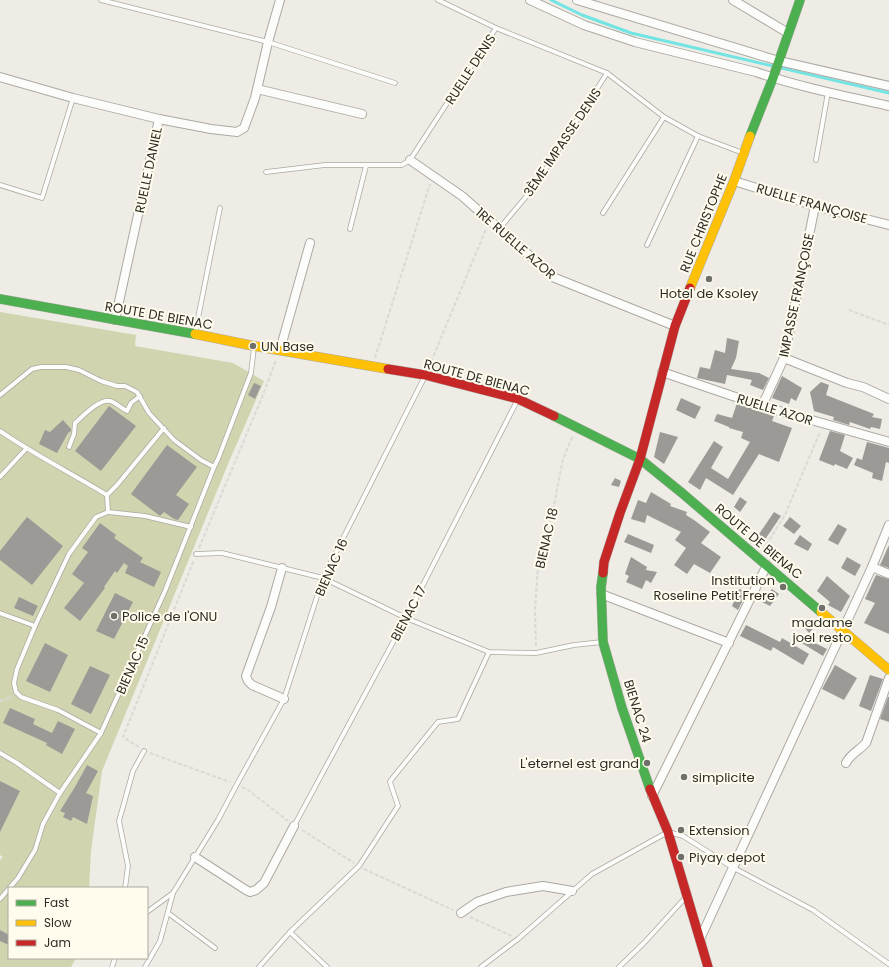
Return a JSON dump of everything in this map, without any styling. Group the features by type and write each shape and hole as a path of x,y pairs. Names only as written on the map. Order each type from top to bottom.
{"street":[{"name":"RUELLE DANIEL","path":"115,320 160,118 211,129 237,132 244,128 257,89 280,0"},
{"path":"530,0 584,25 634,42 756,72 773,78 828,92 889,106"},
{"path":"577,0 779,61 889,86"},
{"path":"733,0 788,33"},
{"name":"RUE CHRISTOPHE","path":"640,459 675,326 734,181 743,153 773,78 800,0"},
{"path":"0,77 73,98 160,118"},
{"path":"257,89 362,114"},
{"name":"1RE RUELLE AZOR","path":"410,160 462,196 556,278 675,326"},
{"name":"RUELLE FRANÇOISE","path":"734,181 815,206 889,225"},
{"name":"IMPASSE FRANÇOISE","path":"762,406 784,358 815,206"},
{"path":"280,350 310,243"},
{"name":"ROUTE DE BIENAC","path":"0,299 425,376 518,399 576,426 640,459 768,565 843,629 889,671"},
{"path":"784,358 847,383 863,387 889,399"},
{"name":"RUELLE AZOR","path":"662,372 762,406 889,442"},
{"name":"BIENAC 24","path":"640,459 604,562 601,586 603,642 622,708 645,778 668,832 708,967"},
{"path":"700,939 872,567 889,525"},
{"path":"652,796 768,565"},
{"path":"872,567 889,574"},
{"path":"282,568 271,607 246,676 248,681 252,684 284,699"},
{"path":"601,594 729,643"},
{"path":"846,763 849,756 866,743 889,671"},
{"path":"195,857 250,892 256,890 264,883 294,826"},
{"path":"461,914 476,902 506,892 543,886 572,891"}],"lane":[{"path":"101,0 268,42 395,83"},
{"path":"438,0 496,28"},
{"name":"RUELLE DENIS","path":"410,160 496,28 607,74 664,117 698,136 743,153"},
{"name":"3ÈME IMPASSE DENIS","path":"499,229 535,186 607,74"},
{"path":"816,160 828,92"},
{"path":"0,185 42,198 73,98"},
{"path":"603,213 664,117"},
{"path":"647,245 698,136"},
{"path":"266,172 325,165 402,165 410,160"},
{"path":"350,230 366,166"},
{"path":"194,334 220,208"},
{"name":"BIENAC 15","path":"10,887 18,878 35,850 44,824 60,793 101,733 165,591 251,373 254,346"},
{"path":"0,395 32,369 41,367 66,367 79,370 101,381 129,388 137,392 149,413 174,440 214,467"},
{"name":"BIENAC 16","path":"173,893 218,820 284,699 323,578 425,376"},
{"path":"69,447 74,434 75,423 102,401 110,401 126,411 131,403 140,396"},
{"name":"BIENAC 17","path":"294,826 406,618 518,399"},
{"path":"107,494 117,485 164,428"},
{"path":"0,431 26,449 107,494"},
{"path":"0,477 26,449"},
{"path":"107,494 108,512"},
{"path":"101,733 58,710 21,697 16,692 14,683 17,669 35,626 69,554 96,517 108,512 145,516 191,527"},
{"path":"196,554 222,553 323,578 406,618 489,652 536,653 574,645 603,642"},
{"path":"0,612 35,626"},
{"path":"259,967 290,932 359,866 398,806 390,782 391,780 438,722 458,719 489,652"},
{"path":"125,887 128,866 119,821 133,771 144,751"},
{"path":"0,754 17,763 60,793"},
{"path":"481,967 518,939 592,874 668,832 683,836 732,867 813,910 889,964"},
{"name":"BIENAC 15","path":"0,899 8,890"},
{"path":"148,911 173,893"},
{"path":"145,967 160,941 173,893"},
{"path":"619,967 644,943 687,896"},
{"path":"168,913 215,948"},
{"path":"290,932 328,967"}],"path":[{"path":"373,366 432,176"},
{"path":"425,376 490,220"},
{"path":"849,310 889,325"},
{"path":"758,558 785,515 823,423"},
{"name":"BIENAC 18","path":"536,653 535,611 538,565 552,515 563,459 576,426"},
{"path":"0,701 12,697 21,697"}],"green space":[{"path":"0,312 136,335 135,346 233,363 264,381 228,464 102,771 91,851 89,887 8,887 8,959 75,959 71,967 0,967 0,860 3,857 0,855"}],"building":[{"path":"727,338 739,341 736,358 731,369 759,373 769,378 763,390 750,385 752,380 727,375 725,384 697,378 700,367 710,369 715,350 725,353"},
{"path":"782,376 802,388 796,401 791,398 789,404 772,398"},
{"path":"821,382 829,385 826,395 874,414 872,417 882,419 880,429 871,427 870,429 850,422 849,425 833,420 834,417 814,411 810,392"},
{"path":"254,383 261,386 255,399 248,395"},
{"path":"681,398 701,407 695,419 676,410"},
{"path":"737,403 774,416 772,421 792,428 779,462 759,454 733,495 706,478 700,490 688,482 714,441 723,447 711,468 728,479 750,442 741,438 743,432 729,428 714,421 717,414 732,418"},
{"path":"109,406 136,426 101,471 75,451"},
{"path":"63,420 71,431 68,433 57,453 39,444 45,430 50,432"},
{"path":"830,431 845,435 840,451 853,458 847,469 819,460"},
{"path":"660,432 678,437 664,464 654,457"},
{"path":"867,442 889,448 889,463 886,462 882,481 872,478 873,473 854,465 857,458 862,460"},
{"path":"167,445 197,467 176,495 189,504 178,520 164,512 160,516 131,494"},
{"path":"615,478 621,481 619,487 611,485"},
{"path":"651,492 671,504 670,506 687,512 686,515 710,532 701,543 721,557 710,573 694,564 687,574 674,565 686,548 675,540 681,532 647,515 645,523 631,519 638,500 646,503"},
{"path":"740,497 747,502 740,512 734,507"},
{"path":"774,512 781,516 764,541 757,537"},
{"path":"27,517 63,546 32,585 0,560 0,551"},
{"path":"790,517 801,526 794,534 783,526"},
{"path":"100,523 116,535 114,538 143,558 140,562 161,572 154,587 125,573 128,566 124,563 117,573 115,571 104,587 105,588 80,621 64,608 84,583 72,574 88,552 82,548"},
{"path":"838,524 847,529 838,545 828,540"},
{"path":"628,534 654,545 651,553 624,542"},
{"path":"800,535 812,544 808,551 794,544"},
{"path":"889,545 889,568 880,565"},
{"path":"631,557 647,567 646,570 657,572 651,583 646,580 642,589 626,582 629,576 625,574"},
{"path":"847,557 861,565 855,576 841,568"},
{"path":"876,575 889,579 889,634 864,623 875,603 865,599"},
{"path":"827,576 850,596 841,612 828,605 830,602 817,591"},
{"path":"739,589 747,592 738,610 732,606"},
{"path":"772,589 779,594 770,606 762,602"},
{"name":"Police de l'ONU","path":"115,593 133,602 114,639 96,631"},
{"path":"19,597 38,606 33,616 14,608"},
{"path":"812,618 817,624 809,633 804,627"},
{"path":"746,625 780,642 782,638 809,654 803,665 773,647 771,651 740,636"},
{"path":"803,637 827,649 823,656 800,642"},
{"path":"45,643 68,655 50,692 26,681"},
{"path":"835,665 857,678 844,700 822,689"},
{"path":"90,666 110,675 91,714 71,704"},
{"path":"870,675 883,679 871,711 859,706"},
{"path":"889,697 889,722 880,719"},
{"path":"10,708 35,719 33,724 52,733 58,721 75,729 62,754 46,745 47,743 3,723"},
{"path":"87,765 98,771 86,793 93,796 87,824 73,817 71,821 63,817 65,813 60,811"},
{"path":"0,781 20,791 0,832"},
{"path":"0,930 8,934 8,945 0,941"}],"waterway":[{"path":"551,0 582,15 631,33 889,93"}],"traffic: fast":[{"path":"750,136 773,78 800,0"},
{"path":"0,299 195,334"},
{"path":"554,416 640,459 821,612"},
{"path":"603,573 601,587 603,642 622,708 650,789"}],"traffic: slow":[{"path":"690,288 734,181 750,136"},
{"path":"195,334 254,346 388,369"},
{"path":"821,612 889,670"}],"traffic: jam":[{"path":"603,573 604,562 640,459 675,326 690,288"},
{"path":"388,369 425,375 518,399 554,416"},
{"path":"650,789 668,832 708,967"}],"place":[{"name":"Hotel de Ksoley","path":"709,279"},
{"name":"UN Base","path":"253,346"},
{"name":"Institution Roseline Petit Frere","path":"783,587"},
{"name":"madame joel resto","path":"822,608"},
{"name":"Police de l'ONU","path":"114,616"},
{"name":"L'eternel est grand","path":"647,763"},
{"name":"simplicite","path":"684,777"},
{"name":"Extension","path":"681,830"},
{"name":"Piyay depot","path":"681,857"}]}
